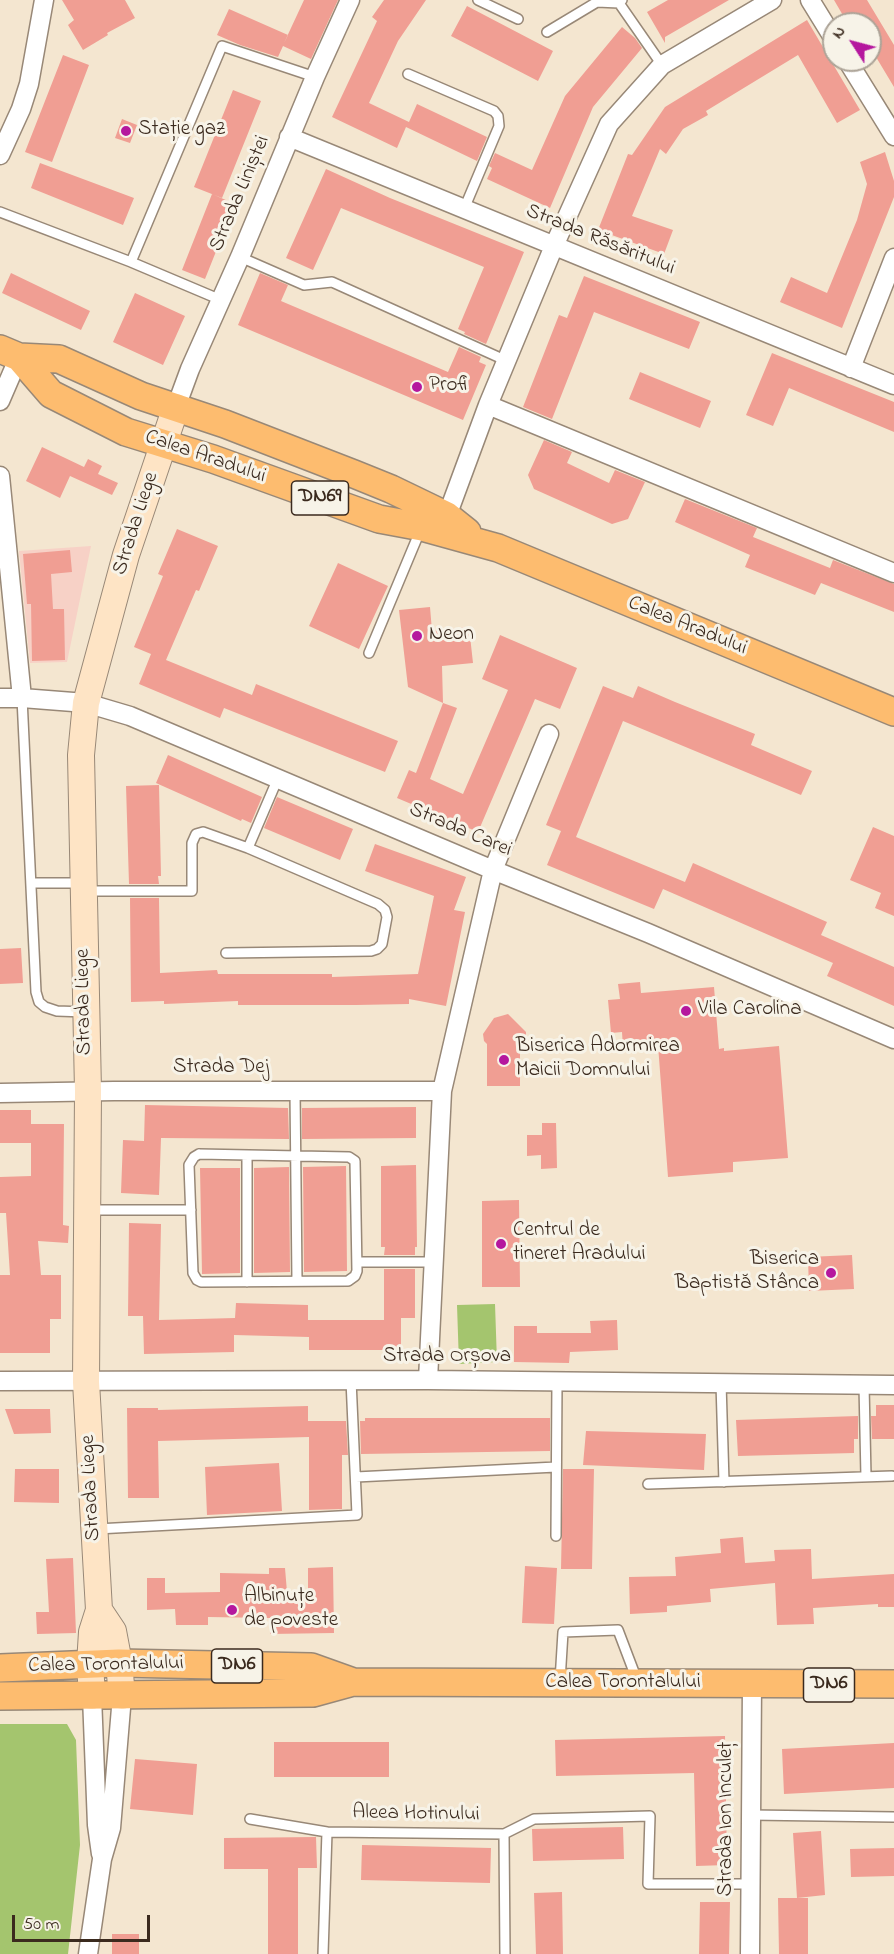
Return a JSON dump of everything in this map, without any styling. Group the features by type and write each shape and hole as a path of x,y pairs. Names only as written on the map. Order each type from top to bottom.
{"main road":[{"name":"Calea Aradului","path":"9,353 59,359 141,396 225,424 354,474 447,516 480,542"},
{"name":"Calea Aradului","path":"9,353 51,394 126,432 213,459 379,519 480,542 894,712"},
{"name":"Calea Torontalului","path":"0,1668 119,1663 311,1667 353,1682"},
{"name":"Calea Torontalului","path":"0,1696 314,1693 353,1682 639,1685 894,1684"}],"street":[{"path":"0,155 21,109 29,84 44,0"},
{"name":"Strada Liniștei","path":"176,408 190,369 350,0"},
{"path":"447,516 488,405 554,246 609,124 662,65 772,0"},
{"path":"810,0 822,20"},
{"path":"854,72 894,136"},
{"name":"Strada Răsăritului","path":"289,138 894,385"},
{"path":"851,368 894,258"},
{"path":"0,400 9,353"},
{"path":"488,405 894,573"},
{"name":"Strada Liege","path":"92,1696 90,1664 92,1632 99,1610 86,1382 88,1091 81,755 86,703 126,555 176,408"},
{"path":"0,476 22,698"},
{"name":"Strada Carei","path":"0,698 86,703 130,716 648,933 894,1039"},
{"path":"428,1380 442,1091 493,870 549,734"},
{"name":"Strada Dej","path":"0,1093 442,1091"},
{"name":"Strada Orșova","path":"0,1382 428,1380 894,1385"},
{"name":"Strada Liege","path":"99,1610 113,1631 122,1696"},
{"name":"Strada Ion Inculeț","path":"750,1954 752,1685"},
{"path":"92,1696 97,1825 102,1859"},
{"path":"88,1954 102,1859 111,1828 122,1696"}],"lane":[{"path":"478,0 518,19"},
{"path":"546,33 597,1 621,1 662,65"},
{"path":"131,262 222,46 315,77"},
{"path":"408,74 494,111 498,116 499,126 464,209"},
{"path":"0,212 131,262 221,300"},
{"path":"240,257 304,285 332,282 507,361"},
{"path":"369,653 422,527"},
{"path":"22,698 36,992 39,1002 45,1007 57,1011 85,1012"},
{"path":"248,848 278,778"},
{"path":"31,883 192,891 192,843 196,834 203,832 248,848 378,904 385,910 387,917 382,944 371,951 226,953"},
{"path":"295,1091 297,1281"},
{"path":"199,1154 247,1155 349,1157 355,1161 357,1262 355,1276 348,1281 201,1282 197,1280 193,1274 189,1165 199,1154"},
{"path":"247,1155 247,1282"},
{"path":"87,1210 191,1210"},
{"path":"357,1262 434,1262"},
{"path":"94,1529 357,1515 351,1380"},
{"path":"556,1536 557,1381"},
{"path":"721,1383 724,1482"},
{"path":"864,1385 866,1477"},
{"path":"356,1476 556,1467"},
{"path":"648,1484 892,1476"},
{"path":"560,1684 563,1632 618,1630 639,1685"},
{"path":"750,1815 894,1817"},
{"name":"Aleea Hotinului","path":"250,1819 327,1832 504,1834 534,1819 650,1816 648,1884 750,1884"},
{"name":"Aleea Hotinului","path":"323,1954 327,1832"},
{"name":"Aleea Hotinului","path":"504,1834 505,1954"}],"shaded area":[{"path":"91,546 67,662 30,663 19,551"}],"green space":[{"path":"495,1304 497,1362 459,1364 457,1305"},
{"path":"0,1724 67,1724 76,1740 80,1845 68,1954 0,1954"}],"building":[{"path":"62,0 125,0 135,18 107,33 108,35 83,50 68,25 74,20"},
{"path":"304,0 338,0 311,59 283,46 278,57 217,35 229,9 288,35"},
{"path":"384,0 426,0 398,41 369,103 409,122 417,104 487,137 477,161 406,127 397,148 332,117 377,21 372,17"},
{"path":"668,0 729,0 665,37 665,43 647,12"},
{"path":"834,0 867,0 874,12 841,12"},
{"path":"467,6 553,51 538,81 451,36"},
{"path":"807,20 822,45 822,72 838,72 860,110 837,123 798,55 706,111 708,115 683,129 666,154 660,149 632,216 673,230 664,254 598,230 628,154 632,155 665,107"},
{"path":"882,25 894,45 894,87 882,67"},
{"path":"622,27 635,38 642,48 593,107 550,208 487,179 492,168 489,166 495,153 532,170 565,96"},
{"path":"63,55 89,65 52,162 25,152"},
{"path":"233,90 261,101 222,198 194,187"},
{"name":"Stație gaz","path":"122,119 137,125 130,143 115,138"},
{"path":"885,152 894,181 894,197 842,328 780,302 791,277 827,293 857,220 867,184 860,162"},
{"path":"40,163 134,198 123,225 31,188"},
{"path":"326,169 390,198 524,252 486,344 458,329 484,267 341,208 313,270 286,258"},
{"path":"212,194 235,204 205,279 182,270"},
{"path":"11,273 90,311 81,330 2,293"},
{"path":"260,273 288,285 281,301 448,372 459,347 481,357 479,362 486,365 463,420 238,325"},
{"path":"584,276 700,322 689,349 594,312 552,419 523,407 559,315 567,318"},
{"path":"135,293 185,316 163,365 113,342"},
{"path":"772,353 894,402 894,432 789,388 773,426 746,415"},
{"path":"640,372 711,401 700,428 629,399"},
{"path":"544,440 572,452 567,463 609,483 615,470 645,482 628,519 612,524 534,489 528,475"},
{"path":"42,447 84,467 88,459 102,466 98,474 118,483 112,495 70,476 60,498 26,481"},
{"path":"685,499 757,528 753,537 830,568 833,560 894,584 894,612 821,583 815,595 745,567 750,555 675,522"},
{"path":"177,529 218,546 166,660 252,695 256,684 398,741 385,772 224,708 220,718 139,684 151,654 134,647 163,576 158,574"},
{"path":"70,550 72,572 51,574 53,609 64,609 65,660 32,661 31,604 27,604 23,554"},
{"path":"338,563 388,586 359,649 309,626"},
{"name":"Neon","path":"430,607 432,631 469,627 473,663 442,666 443,703 408,687 399,610"},
{"path":"500,635 577,668 560,709 535,699 478,832 397,798 409,770 416,773 443,703 457,708 430,779 463,794 508,690 482,679"},
{"path":"603,686 633,698 638,686 755,734 751,745 812,771 801,795 623,721 576,837 685,882 693,863 827,922 821,935 894,967 894,1006 827,976 833,963 663,889 654,909 547,865 561,831 546,825"},
{"path":"168,755 262,797 251,823 242,819 241,821 156,783"},
{"path":"159,785 161,876 158,876 159,884 129,884 126,786"},
{"path":"277,797 353,829 340,860 264,828"},
{"path":"873,827 894,836 894,916 875,908 881,893 850,880"},
{"path":"375,844 466,877 454,910 465,912 446,1006 409,999 409,1004 356,1005 238,1005 238,1001 164,1004 164,1001 131,1002 130,898 159,898 160,973 217,970 218,974 332,974 332,977 418,974 434,896 365,871"},
{"path":"21,948 23,983 0,984 0,949"},
{"path":"640,982 641,993 714,987 719,1049 724,1048 724,1051 779,1046 788,1158 733,1162 733,1172 668,1177 658,1045 623,1048 622,1032 611,1033 608,1000 620,999 618,984"},
{"name":"Biserica Adormirea Maicii Domnului","path":"508,1014 526,1032 526,1037 520,1047 520,1086 487,1086 487,1044 483,1034 494,1018"},
{"path":"145,1105 288,1108 289,1139 161,1138 159,1195 121,1193 123,1140 144,1141"},
{"path":"416,1107 416,1138 302,1139 302,1108"},
{"path":"0,1110 31,1110 31,1124 64,1124 63,1225 69,1226 68,1243 38,1241 41,1275 61,1275 61,1319 50,1319 50,1353 0,1353 0,1275 10,1275 6,1213 0,1213 0,1177 31,1176 31,1143 0,1143"},
{"path":"542,1123 556,1123 557,1168 541,1169 541,1155 527,1156 527,1135 542,1135"},
{"path":"416,1165 417,1247 415,1247 415,1255 384,1255 385,1247 381,1247 381,1166"},
{"path":"346,1166 347,1271 304,1272 303,1167"},
{"path":"289,1167 290,1272 254,1273 254,1168"},
{"path":"200,1168 240,1168 240,1273 202,1274"},
{"name":"Centrul de tineret Aradului","path":"519,1200 520,1287 482,1287 482,1201"},
{"path":"129,1223 161,1224 159,1320 235,1318 236,1303 308,1305 308,1320 384,1320 384,1269 415,1269 415,1318 401,1318 401,1350 309,1350 309,1337 234,1335 234,1352 144,1354 143,1316 128,1316"},
{"name":"Biserica Baptistă Stânca","path":"852,1255 854,1289 809,1291 808,1257"},
{"path":"617,1320 618,1350 570,1352 569,1363 514,1362 514,1326 537,1326 537,1333 591,1333 590,1321"},
{"path":"876,1405 894,1405 894,1439 872,1439 871,1416 876,1416"},
{"path":"308,1406 308,1421 346,1421 348,1455 342,1455 342,1509 309,1510 309,1437 158,1441 159,1498 128,1498 127,1408 158,1408 158,1410"},
{"path":"5,1409 50,1409 51,1433 14,1434"},
{"path":"858,1416 858,1439 854,1439 854,1453 738,1456 736,1420"},
{"path":"365,1418 550,1418 550,1451 361,1454 360,1421 365,1421"},
{"path":"586,1431 706,1434 704,1470 583,1465"},
{"path":"279,1463 282,1511 207,1515 205,1467"},
{"path":"15,1469 59,1469 59,1503 14,1502"},
{"path":"563,1469 594,1469 592,1569 561,1569"},
{"path":"743,1537 745,1563 775,1561 774,1550 811,1549 812,1579 894,1574 894,1607 878,1607 878,1604 813,1608 814,1624 777,1625 775,1583 710,1589 711,1602 667,1606 667,1612 630,1614 629,1577 676,1576 675,1557 721,1553 720,1539"},
{"path":"73,1558 76,1633 37,1634 36,1612 49,1612 46,1559"},
{"path":"525,1566 557,1568 554,1624 522,1623"},
{"path":"333,1567 334,1633 270,1634 270,1618 208,1617 208,1625 176,1625 175,1609 147,1610 147,1578 165,1578 165,1593 220,1592 220,1573 269,1574 269,1568 285,1568 287,1592 308,1592 308,1568"},
{"path":"725,1736 727,1865 696,1866 694,1773 556,1776 555,1740"},
{"path":"274,1742 389,1742 389,1777 274,1777"},
{"path":"894,1743 894,1788 784,1794 782,1749"},
{"path":"135,1759 197,1764 193,1815 130,1809"},
{"path":"623,1827 624,1859 533,1861 532,1829"},
{"path":"821,1831 825,1895 797,1898 793,1833"},
{"path":"316,1837 317,1868 298,1868 298,1954 268,1954 268,1869 224,1869 224,1838"},
{"path":"362,1845 491,1848 490,1883 361,1880"},
{"path":"894,1848 894,1876 851,1877 850,1849"},
{"path":"562,1892 563,1954 536,1954 534,1893"},
{"path":"778,1898 808,1898 808,1954 779,1954"},
{"path":"700,1902 730,1902 729,1954 699,1954"},
{"path":"112,1934 139,1934 139,1954 112,1954"}],"place":[{"name":"Stație gaz","path":"126,131"},
{"name":"Profi","path":"417,387"},
{"name":"Neon","path":"417,636"},
{"name":"Vila Carolina","path":"686,1011"},
{"name":"Biserica Adormirea Maicii Domnului","path":"504,1060"},
{"name":"Centrul de tineret Aradului","path":"501,1244"},
{"name":"Biserica Baptistă Stânca","path":"831,1273"},
{"name":"Albinuțe de poveste","path":"232,1610"}]}
